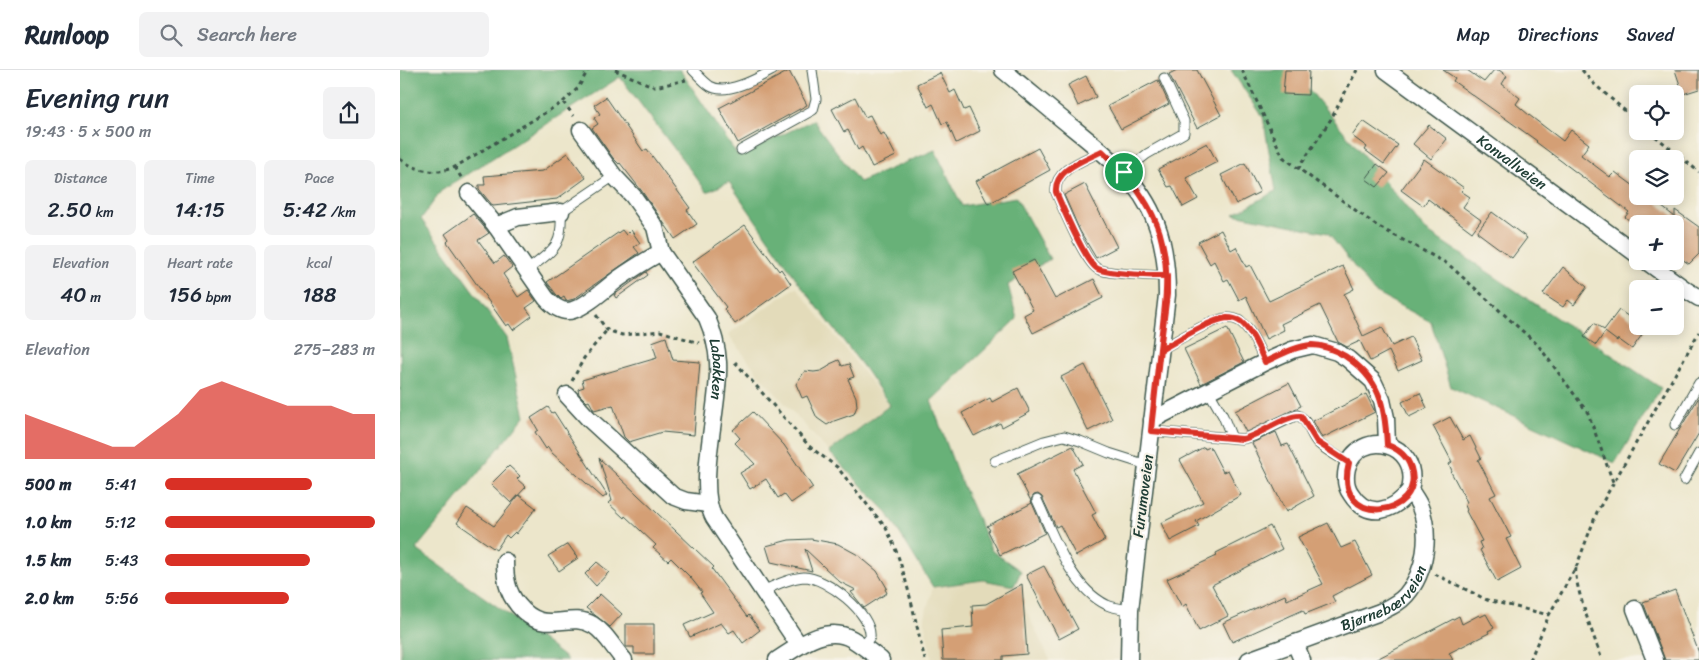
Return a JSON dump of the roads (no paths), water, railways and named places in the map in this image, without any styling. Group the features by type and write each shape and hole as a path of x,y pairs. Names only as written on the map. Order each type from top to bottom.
{"street":[{"name":"Furumoveien","path":"1003,70 1102,151 1124,172 1137,188 1156,221 1162,242 1167,276 1167,294 1130,610 1129,660"},
{"name":"Konvallveien","path":"1386,70 1629,248"},
{"name":"Labakken","path":"581,130 614,176 633,196 655,227 661,252 707,318 716,349 718,378 708,472 708,504 714,518 799,645"},
{"path":"469,193 496,226 546,298 563,311 573,310 587,302 620,277 661,252"},
{"path":"496,226 518,218 561,212"},
{"path":"1658,270 1699,298"},
{"path":"1152,426 1208,390 1292,350 1313,345 1328,348 1348,359 1368,375 1382,400 1386,418 1387,445 1369,445 1361,449 1349,463 1346,476 1347,489 1354,500 1365,508 1378,510 1391,508 1402,501 1410,490"},
{"path":"566,395 589,419 674,496 686,502 708,504"},
{"name":"Bjørnebærveien","path":"1249,660 1380,612 1394,605 1411,588 1421,567 1426,548 1425,522 1420,505 1410,490 1412,471 1409,462 1404,454 1396,448 1387,445"},
{"path":"505,561 505,575 509,592 526,615 536,621 583,621 594,626 605,636 624,660"},
{"path":"1635,609 1655,660"},
{"path":"778,660 799,645 823,634 839,633 852,639 881,660"},
{"path":"1295,643 1302,660"}],"lane":[{"path":"693,70 710,86 721,90 733,88 773,70"},
{"path":"741,150 813,110 816,100 812,70"},
{"path":"1124,172 1147,154 1184,133 1184,120 1164,78"},
{"path":"1102,151 1062,173 1055,184 1059,200 1086,256 1094,266 1106,272 1167,276"},
{"path":"526,271 556,248 562,228 561,212 614,176"},
{"path":"1160,350 1214,322 1233,318 1241,322 1250,333 1265,362"},
{"path":"1676,425 1699,383"},
{"path":"1208,390 1223,416 1232,438"},
{"path":"1152,426 1232,438 1249,438 1297,415 1301,416 1305,421 1317,442 1349,463"},
{"path":"995,461 1044,441 1064,436 1109,454 1147,465"},
{"path":"1684,480 1699,454"},
{"path":"1037,500 1070,568 1081,585 1108,606 1130,610"},
{"path":"764,592 790,580 804,577 829,584 868,622 870,637 863,647"}]}
